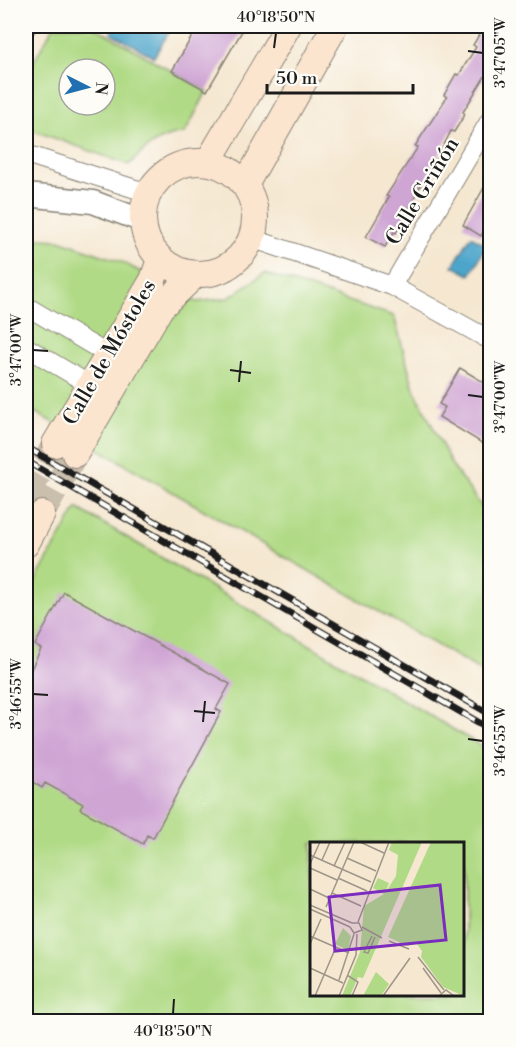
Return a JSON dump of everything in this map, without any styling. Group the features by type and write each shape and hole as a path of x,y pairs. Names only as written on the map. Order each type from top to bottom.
{"main road":[{"path":"208,162 288,26"},
{"path":"244,184 335,26"},
{"path":"190,162 208,162 222,166 244,184 253,201 255,220 251,238 243,253 230,265 214,272 196,274 183,272 160,259 145,235 143,221 148,193 159,178 173,168 190,162"},
{"name":"Calle de Móstoles","path":"160,259 153,280 90,385 65,449 161,307 196,274"},
{"path":"26,544 42,513"}],"street":[{"name":"Calle Griñón","path":"393,286 490,120"},
{"path":"26,154 148,193"},
{"path":"26,195 93,202 143,221"},
{"path":"251,238 393,286 490,340"},
{"path":"26,306 107,354"},
{"path":"26,347 90,385"}],"green space":[{"path":"54,26 93,26 207,91 185,133 176,134 154,143 129,165 26,128 26,75"},
{"path":"26,238 59,240 122,262 197,302 228,298 265,273 394,316 414,389 453,467 490,518 490,676 26,407"},
{"path":"77,508 490,751 490,1021 26,1022 26,597"}],"water":[{"path":"115,26 157,26 169,32 154,57 111,33"},
{"path":"471,236 487,245 470,275 453,266"}],"building":[{"path":"198,26 245,26 207,91 172,71"},
{"path":"484,26 490,26 490,68 463,112 465,114 454,132 451,131 396,233 394,232 385,247 366,237 389,197 386,196 447,97 444,95 456,74 459,75 476,47 473,45"},
{"path":"490,177 490,220 481,236 463,225"},
{"path":"460,368 490,386 490,448 439,417 445,407 439,404"},
{"path":"64,592 230,684 216,709 221,712 153,838 147,835 143,844 80,809 83,804 45,783 42,788 26,778 27,677 41,649 35,645"}],"tunnel":[{"path":"26,498 55,444"},
{"path":"42,514 75,454"}],"railway":[{"path":"26,447 490,714"},
{"path":"26,461 490,729"}]}
